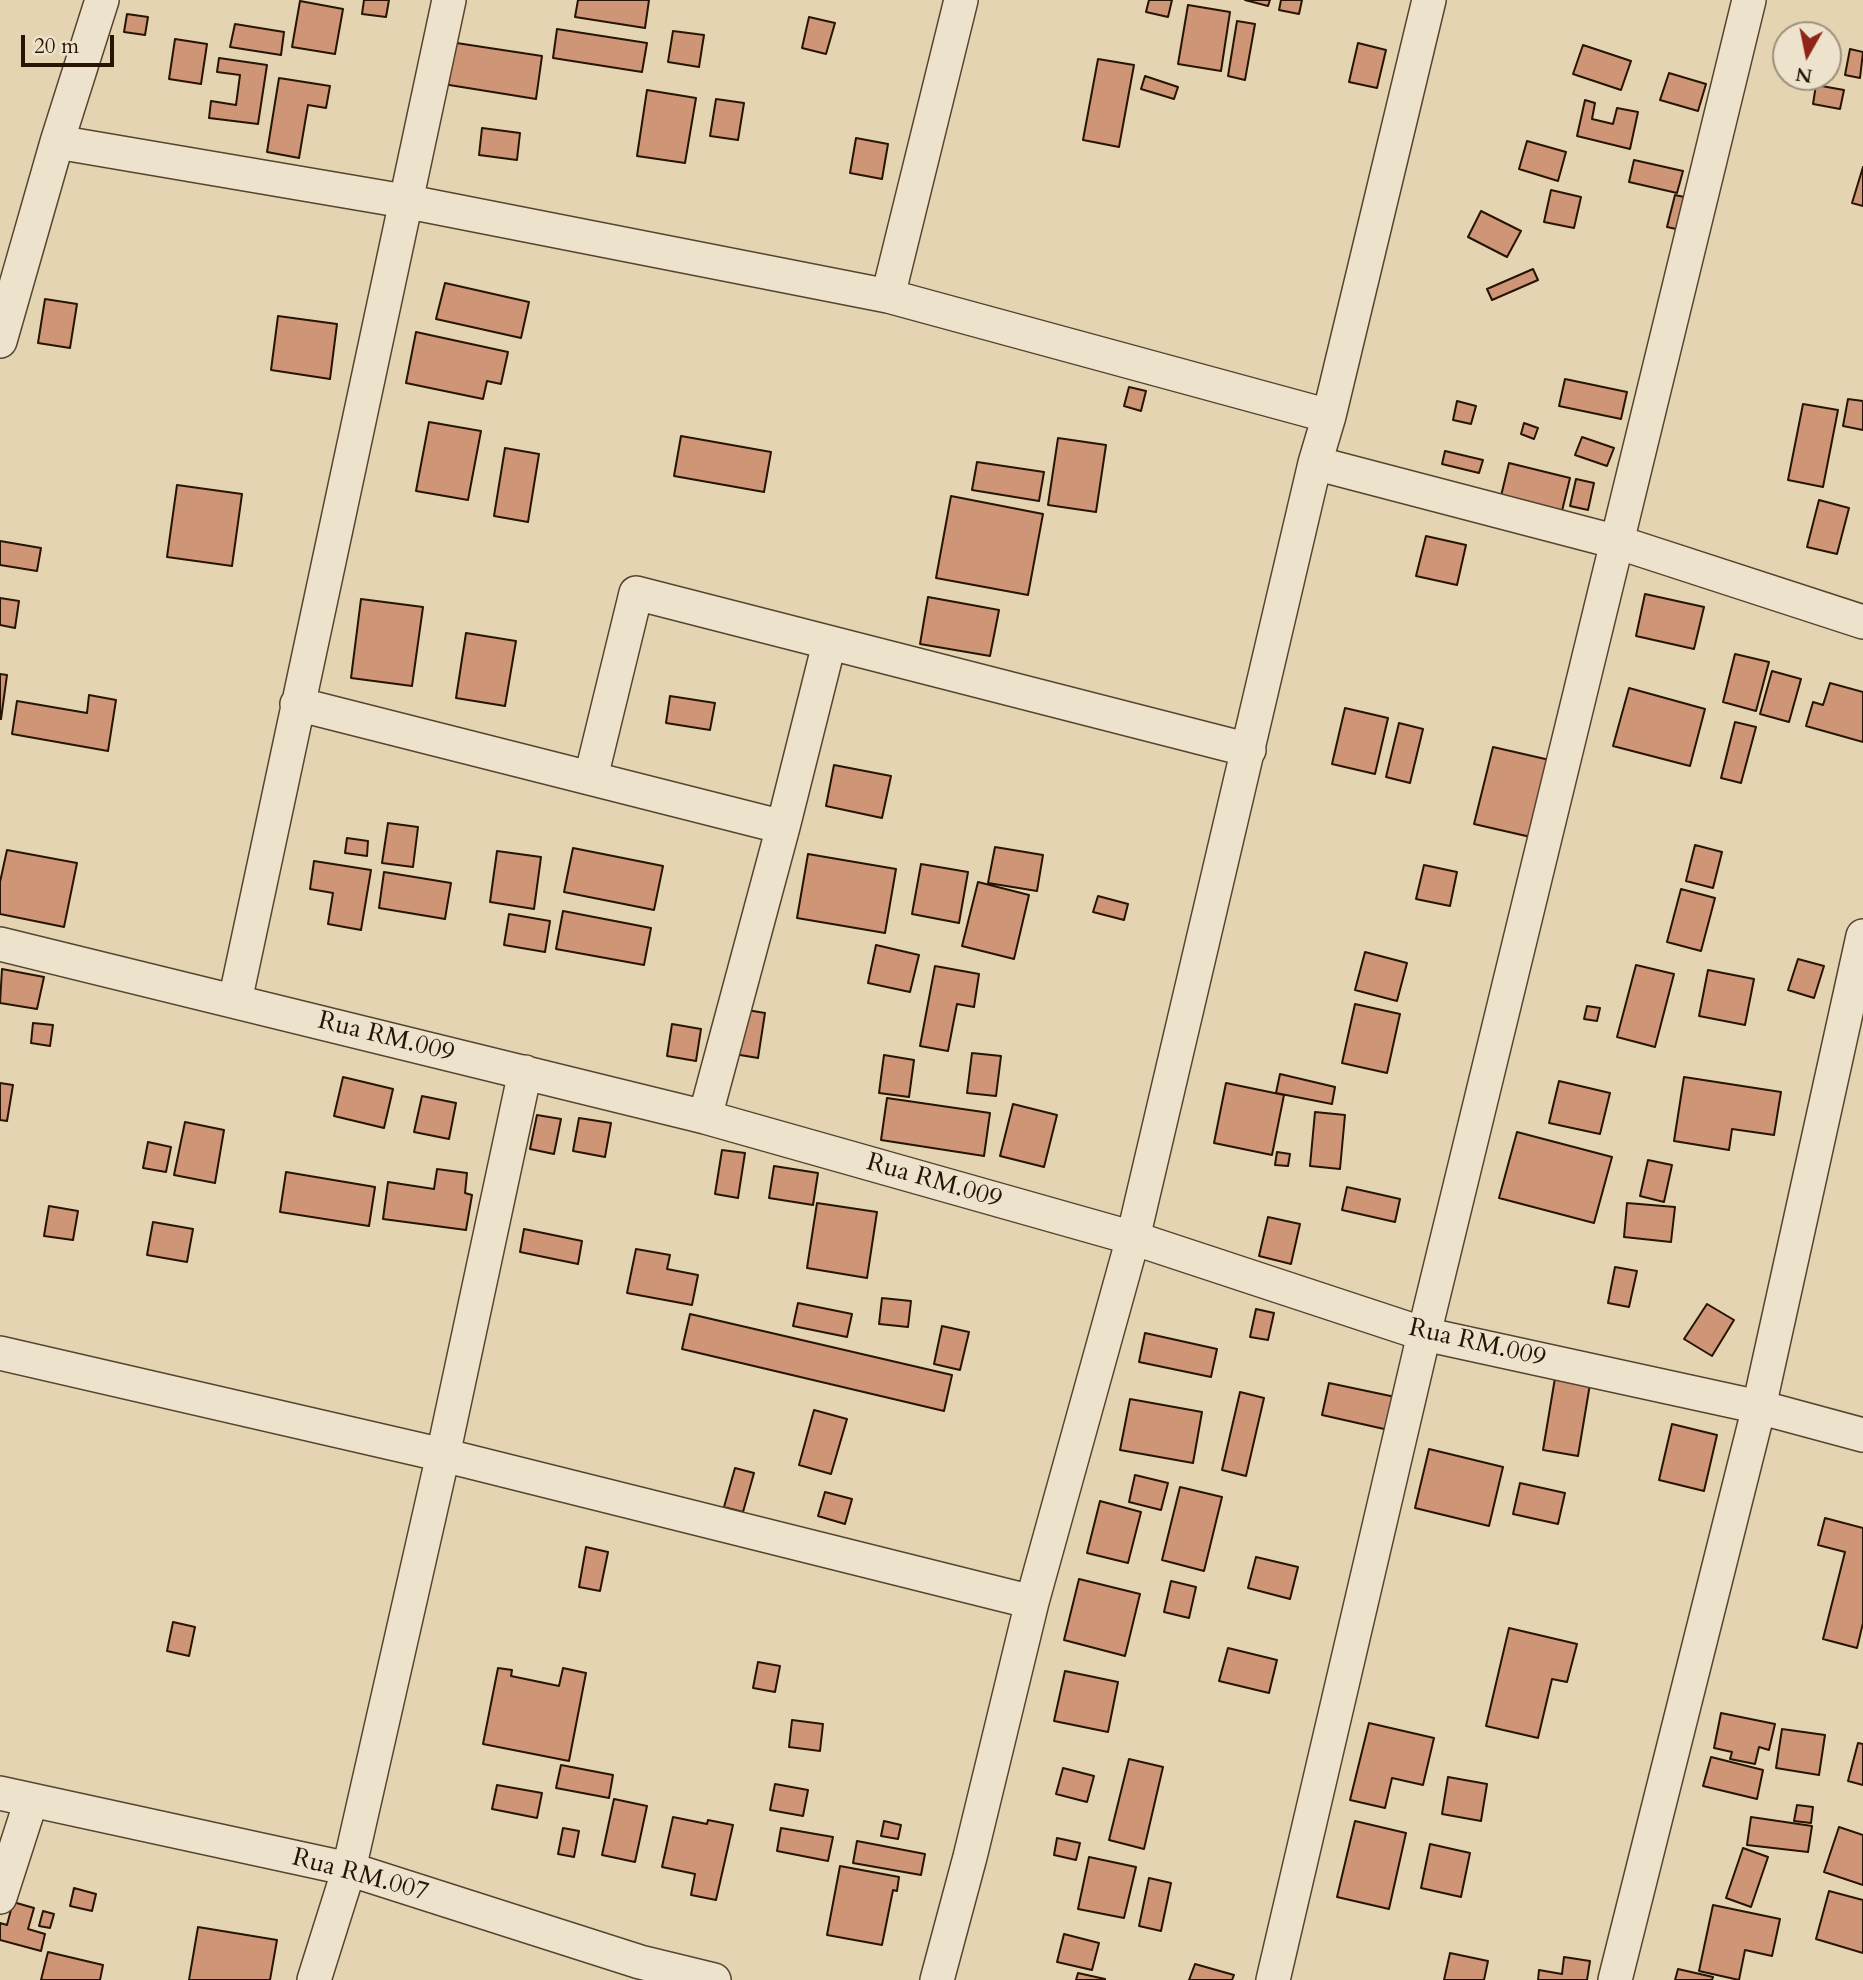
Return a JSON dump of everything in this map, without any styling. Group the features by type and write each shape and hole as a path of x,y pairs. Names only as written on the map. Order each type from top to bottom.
{"street":[{"path":"2,325 102,0"},
{"path":"235,1000 449,0"},
{"path":"888,296 961,0"},
{"path":"937,1980 1032,1602 1132,1238 1315,463 1329,416 1429,0"},
{"path":"1273,1980 1424,1334 1749,0"},
{"path":"57,142 404,201 888,296 1329,416"},
{"path":"1315,463 1617,542 1863,622"},
{"path":"591,777 636,593 1249,750"},
{"path":"705,1117 829,644"},
{"path":"297,704 783,827"},
{"path":"1615,1980 1759,1407 1863,936"},
{"name":"Rua RM.009","path":"0,944 705,1117 1132,1238 1424,1334 1759,1407 1863,1435"},
{"path":"314,1980 349,1869 443,1455 525,1072"},
{"path":"0,1353 443,1455 1032,1602"},
{"path":"0,1897 15,1797"},
{"name":"Rua RM.007","path":"15,1797 349,1869 637,1971 714,1980"}],"building":[{"path":"364,0 389,0 386,17 362,14"},
{"path":"578,0 649,0 645,28 575,17"},
{"path":"1149,0 1172,0 1168,17 1146,12"},
{"path":"1245,0 1270,0 1268,6"},
{"path":"1281,0 1302,0 1299,14 1279,10"},
{"path":"300,1 343,9 335,54 292,47"},
{"path":"1188,5 1230,12 1221,71 1178,64"},
{"path":"127,14 148,17 145,35 124,32"},
{"path":"809,17 835,23 826,54 802,48"},
{"path":"1237,21 1255,24 1245,80 1228,76"},
{"path":"235,24 284,32 281,55 230,47"},
{"path":"557,29 647,43 642,72 553,58"},
{"path":"673,31 704,35 699,67 668,62"},
{"path":"175,39 207,44 201,84 169,79"},
{"path":"450,42 542,56 536,99 443,84"},
{"path":"1358,43 1386,50 1377,88 1349,82"},
{"path":"1583,45 1631,61 1621,90 1573,74"},
{"path":"1850,49 1863,52 1860,78 1845,75"},
{"path":"219,58 267,65 258,124 209,118 211,101 236,105 240,75 217,72"},
{"path":"1098,59 1134,65 1119,147 1083,140"},
{"path":"1669,73 1706,84 1698,111 1660,100"},
{"path":"1145,76 1178,87 1174,99 1141,89"},
{"path":"279,78 330,86 326,108 308,105 299,158 267,152"},
{"path":"647,90 696,98 685,163 637,156"},
{"path":"1844,90 1840,109 1813,104 1815,91"},
{"path":"716,99 744,103 738,140 710,136"},
{"path":"1585,100 1595,103 1592,119 1613,124 1617,108 1638,112 1630,149 1577,136"},
{"path":"482,128 520,133 517,160 479,155"},
{"path":"856,138 888,144 882,179 850,173"},
{"path":"1527,141 1566,152 1558,181 1519,169"},
{"path":"1634,160 1683,171 1677,193 1629,182"},
{"path":"1863,167 1863,206 1852,203"},
{"path":"1551,190 1581,197 1574,228 1544,222"},
{"path":"1675,195 1698,200 1690,232 1667,227"},
{"path":"1481,211 1521,231 1507,257 1468,237"},
{"path":"1533,269 1538,280 1492,300 1487,289"},
{"path":"445,283 529,302 521,338 436,319"},
{"path":"45,299 77,304 70,348 38,343"},
{"path":"278,316 337,324 330,379 271,370"},
{"path":"416,332 508,352 501,384 487,381 483,399 406,383"},
{"path":"1565,379 1627,392 1621,419 1559,406"},
{"path":"1129,387 1146,391 1141,411 1124,406"},
{"path":"1848,399 1863,401 1863,430 1843,426"},
{"path":"1457,401 1476,406 1471,424 1453,420"},
{"path":"1803,404 1838,410 1823,487 1788,480"},
{"path":"429,422 481,431 468,500 416,491"},
{"path":"1524,423 1538,428 1534,439 1521,434"},
{"path":"681,436 771,452 764,492 674,476"},
{"path":"1582,437 1614,448 1607,466 1575,455"},
{"path":"1058,438 1106,445 1096,512 1048,505"},
{"path":"505,448 539,454 528,522 494,516"},
{"path":"1445,451 1483,460 1479,473 1442,464"},
{"path":"977,462 1044,472 1039,501 972,490"},
{"path":"1509,463 1570,478 1562,511 1501,496"},
{"path":"1576,479 1594,483 1588,510 1570,506"},
{"path":"177,485 242,494 232,566 167,557"},
{"path":"951,496 1043,514 1028,595 936,578"},
{"path":"1819,500 1849,508 1837,554 1807,547"},
{"path":"1426,536 1466,545 1457,585 1416,576"},
{"path":"0,541 41,548 37,571 0,565"},
{"path":"1645,594 1704,607 1694,649 1636,636"},
{"path":"928,597 999,610 990,656 920,644"},
{"path":"0,598 19,601 15,628 0,625"},
{"path":"361,599 423,607 412,686 351,678"},
{"path":"466,633 516,641 505,706 456,698"},
{"path":"1735,654 1769,662 1756,711 1723,702"},
{"path":"1772,671 1801,679 1789,722 1760,714"},
{"path":"0,674 7,675 1,719 0,719"},
{"path":"1830,683 1863,692 1863,742 1806,726 1813,702 1823,705"},
{"path":"1629,688 1705,709 1690,766 1613,746"},
{"path":"89,695 116,700 108,751 12,734 17,701 87,713"},
{"path":"670,696 715,703 710,730 666,723"},
{"path":"1345,708 1388,718 1375,774 1332,764"},
{"path":"1735,722 1756,727 1741,783 1721,778"},
{"path":"1399,723 1423,729 1410,783 1386,777"},
{"path":"1493,747 1554,761 1535,838 1474,824"},
{"path":"834,765 891,776 882,818 826,806"},
{"path":"388,823 418,827 413,867 382,863"},
{"path":"347,838 368,841 367,856 345,853"},
{"path":"1695,845 1722,852 1713,888 1686,881"},
{"path":"995,847 1043,855 1037,891 988,883"},
{"path":"573,848 663,866 654,910 564,892"},
{"path":"7,850 77,863 64,927 0,914 0,882"},
{"path":"497,851 541,857 534,909 490,902"},
{"path":"808,854 896,869 885,933 797,918"},
{"path":"314,861 371,870 361,930 328,924 333,893 310,889"},
{"path":"921,864 968,872 959,923 912,914"},
{"path":"1424,865 1457,872 1450,906 1416,899"},
{"path":"384,872 451,883 445,919 379,908"},
{"path":"978,882 1029,895 1014,959 962,946"},
{"path":"1681,889 1715,898 1701,951 1667,942"},
{"path":"1098,896 1128,904 1124,920 1093,912"},
{"path":"563,911 651,928 644,965 556,949"},
{"path":"509,914 550,921 545,952 504,945"},
{"path":"876,945 919,955 910,992 868,983"},
{"path":"1365,952 1407,963 1397,1001 1355,990"},
{"path":"1798,959 1824,966 1814,998 1788,990"},
{"path":"1636,965 1674,974 1655,1047 1617,1037"},
{"path":"935,966 979,974 974,1007 957,1004 948,1051 920,1046"},
{"path":"2,969 44,977 37,1009 0,1003"},
{"path":"1708,970 1754,979 1745,1025 1699,1016"},
{"path":"1355,1004 1400,1014 1387,1073 1342,1063"},
{"path":"1587,1006 1600,1008 1597,1021 1584,1019"},
{"path":"741,1009 765,1013 758,1058 734,1054"},
{"path":"33,1023 53,1025 50,1046 31,1043"},
{"path":"672,1024 701,1029 696,1061 667,1056"},
{"path":"972,1053 1001,1056 996,1096 967,1093"},
{"path":"884,1055 914,1060 909,1097 879,1093"},
{"path":"1280,1074 1335,1087 1332,1104 1276,1093"},
{"path":"343,1077 393,1089 384,1128 334,1116"},
{"path":"1684,1077 1781,1092 1774,1135 1732,1129 1729,1150 1674,1141"},
{"path":"1559,1081 1610,1093 1600,1134 1549,1123"},
{"path":"0,1083 13,1085 7,1121 0,1120"},
{"path":"1226,1083 1284,1095 1272,1155 1214,1143"},
{"path":"422,1096 456,1103 449,1139 414,1132"},
{"path":"887,1098 990,1113 984,1156 881,1140"},
{"path":"1013,1104 1057,1115 1044,1167 1000,1156"},
{"path":"1315,1112 1345,1115 1340,1169 1310,1166"},
{"path":"537,1115 561,1119 554,1154 530,1149"},
{"path":"579,1118 611,1123 605,1157 573,1151"},
{"path":"185,1122 224,1130 215,1183 174,1175"},
{"path":"1517,1132 1612,1157 1594,1223 1499,1198"},
{"path":"148,1142 171,1147 166,1172 143,1168"},
{"path":"722,1150 745,1153 738,1198 715,1194"},
{"path":"1277,1152 1290,1154 1288,1166 1275,1165"},
{"path":"1648,1160 1672,1165 1664,1202 1640,1196"},
{"path":"774,1166 818,1173 813,1205 769,1198"},
{"path":"437,1169 467,1173 465,1193 472,1195 466,1230 383,1219 388,1182 434,1189"},
{"path":"286,1172 375,1187 369,1226 280,1212"},
{"path":"1347,1187 1400,1199 1395,1222 1342,1210"},
{"path":"817,1203 877,1212 867,1278 807,1268"},
{"path":"1627,1203 1675,1207 1671,1242 1624,1237"},
{"path":"49,1206 78,1211 73,1240 44,1236"},
{"path":"1268,1217 1300,1224 1291,1264 1259,1256"},
{"path":"153,1222 193,1229 187,1262 147,1255"},
{"path":"524,1229 582,1241 578,1264 520,1252"},
{"path":"636,1249 670,1255 667,1269 698,1275 692,1305 627,1293"},
{"path":"1615,1267 1637,1271 1629,1307 1608,1303"},
{"path":"882,1298 911,1301 908,1327 879,1324"},
{"path":"798,1303 852,1314 847,1337 793,1326"},
{"path":"1707,1304 1734,1320 1712,1356 1684,1339"},
{"path":"1256,1309 1274,1313 1268,1340 1250,1337"},
{"path":"690,1314 952,1375 944,1411 682,1349"},
{"path":"942,1326 969,1332 960,1370 934,1364"},
{"path":"1145,1333 1217,1349 1211,1377 1139,1362"},
{"path":"1556,1372 1591,1378 1578,1456 1543,1450"},
{"path":"1329,1383 1400,1398 1393,1431 1322,1415"},
{"path":"1240,1392 1264,1398 1246,1476 1222,1470"},
{"path":"1130,1399 1202,1412 1193,1463 1120,1450"},
{"path":"814,1410 847,1419 831,1474 799,1465"},
{"path":"1672,1424 1717,1435 1704,1491 1659,1480"},
{"path":"1429,1449 1503,1467 1489,1526 1415,1508"},
{"path":"735,1468 754,1473 743,1512 724,1507"},
{"path":"1135,1475 1168,1483 1161,1510 1129,1502"},
{"path":"1520,1483 1565,1493 1558,1524 1513,1514"},
{"path":"1180,1487 1222,1497 1204,1571 1162,1560"},
{"path":"825,1492 852,1499 845,1524 818,1516"},
{"path":"1100,1501 1141,1512 1128,1563 1087,1553"},
{"path":"1825,1518 1863,1528 1863,1623 1857,1648 1823,1639 1845,1552 1818,1545"},
{"path":"586,1547 608,1552 600,1591 579,1587"},
{"path":"1256,1557 1298,1567 1290,1599 1248,1588"},
{"path":"1079,1579 1140,1594 1125,1656 1064,1640"},
{"path":"1171,1581 1196,1587 1189,1618 1164,1612"},
{"path":"173,1622 195,1627 189,1656 167,1651"},
{"path":"1509,1628 1577,1644 1567,1682 1552,1679 1538,1738 1486,1726"},
{"path":"1228,1648 1277,1660 1269,1693 1219,1681"},
{"path":"758,1662 780,1666 775,1692 753,1688"},
{"path":"498,1668 512,1670 511,1676 559,1686 563,1668 586,1673 569,1761 483,1744"},
{"path":"1065,1671 1118,1682 1108,1732 1054,1721"},
{"path":"1721,1713 1775,1724 1769,1750 1759,1747 1755,1764 1730,1759 1732,1752 1714,1748"},
{"path":"792,1720 823,1724 820,1751 789,1747"},
{"path":"1369,1723 1434,1738 1423,1785 1392,1778 1385,1808 1350,1800"},
{"path":"1782,1729 1825,1735 1819,1775 1776,1768"},
{"path":"1858,1743 1863,1744 1863,1785 1848,1781"},
{"path":"1711,1757 1763,1770 1757,1799 1703,1786"},
{"path":"1129,1759 1163,1767 1144,1849 1109,1840"},
{"path":"561,1765 613,1775 609,1798 556,1788"},
{"path":"1063,1768 1094,1776 1087,1802 1056,1794"},
{"path":"1448,1777 1487,1784 1481,1821 1442,1814"},
{"path":"775,1784 808,1790 803,1816 770,1810"},
{"path":"497,1785 542,1793 537,1818 492,1809"},
{"path":"614,1799 647,1806 635,1862 602,1855"},
{"path":"1797,1805 1813,1807 1811,1823 1794,1821"},
{"path":"673,1817 707,1824 708,1820 733,1825 716,1900 691,1895 695,1874 662,1867"},
{"path":"1751,1817 1812,1826 1808,1852 1747,1845"},
{"path":"884,1821 901,1825 898,1839 881,1836"},
{"path":"1355,1821 1406,1833 1389,1909 1337,1897"},
{"path":"1839,1827 1863,1835 1863,1885 1824,1872"},
{"path":"563,1828 579,1831 574,1857 558,1854"},
{"path":"781,1828 833,1837 828,1861 777,1851"},
{"path":"1057,1838 1080,1843 1076,1860 1054,1855"},
{"path":"857,1841 925,1854 921,1875 853,1863"},
{"path":"1430,1844 1470,1853 1461,1897 1421,1888"},
{"path":"1743,1848 1768,1857 1751,1907 1726,1898"},
{"path":"1089,1857 1136,1867 1124,1918 1078,1909"},
{"path":"840,1866 899,1877 897,1891 893,1890 882,1945 827,1935"},
{"path":"1149,1878 1171,1883 1161,1931 1139,1926"},
{"path":"74,1888 96,1894 92,1911 70,1906"},
{"path":"1829,1891 1863,1900 1863,1953 1816,1939"},
{"path":"13,1902 34,1908 28,1929 45,1934 41,1951 0,1940 0,1923 7,1925"},
{"path":"1713,1905 1780,1919 1772,1956 1745,1950 1739,1980 1699,1971"},
{"path":"43,1911 54,1914 50,1928 39,1926"},
{"path":"198,1927 277,1940 270,1980 189,1980"},
{"path":"1064,1934 1099,1943 1092,1970 1057,1962"},
{"path":"48,1952 103,1965 100,1980 41,1980"},
{"path":"1450,1953 1488,1961 1484,1980 1444,1980"},
{"path":"1564,1957 1590,1961 1587,1980 1538,1980 1539,1970 1562,1974"},
{"path":"1195,1964 1234,1975 1232,1980 1189,1980"},
{"path":"1678,1969 1713,1977 1712,1980 1675,1980"},
{"path":"1078,1973 1105,1979 1105,1980 1076,1980"}]}
